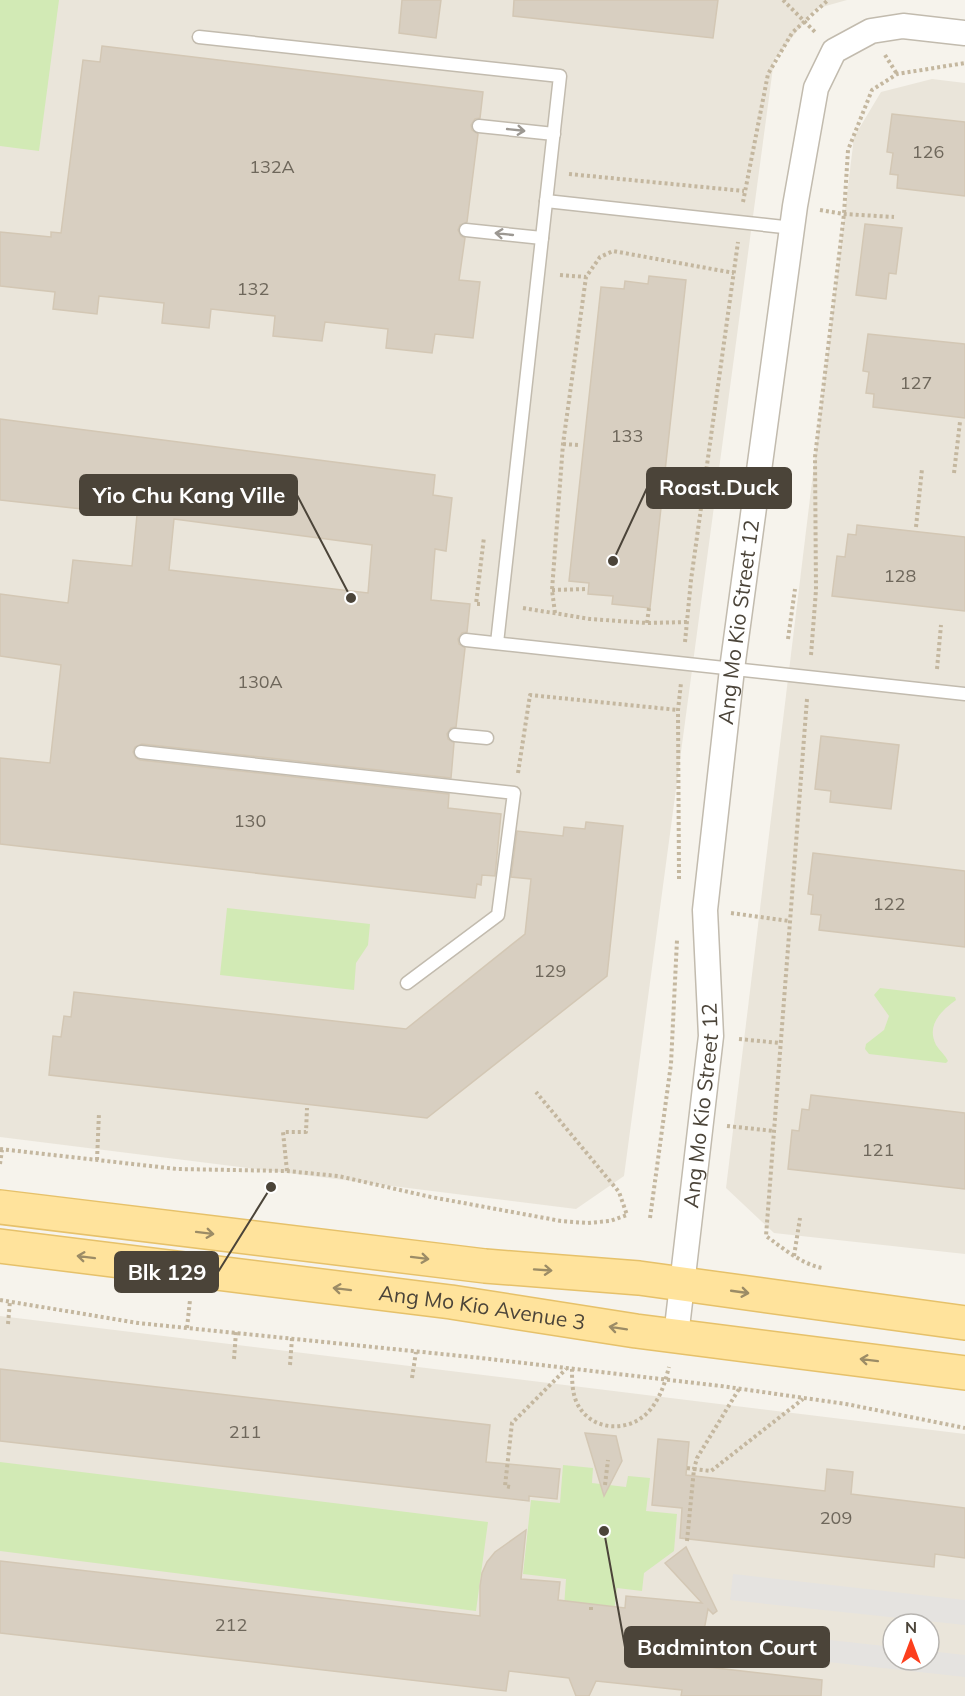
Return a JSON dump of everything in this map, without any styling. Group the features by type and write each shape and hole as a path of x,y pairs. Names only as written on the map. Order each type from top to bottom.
{"main road":[{"name":"Ang Mo Kio Avenue 3","path":"0,1207 485,1266 639,1278 950,1321"},
{"name":"Ang Mo Kio Avenue 3","path":"0,1246 451,1302 676,1336 965,1373"},
{"path":"927,1368 950,1321"}],"street":[{"path":"834,51 871,31 903,26 965,33"},
{"name":"Ang Mo Kio Street 12","path":"676,1336 711,1036 705,910 732,669 793,228 816,88 834,51"}],"lane":[{"path":"199,37 560,76 497,644"},
{"path":"479,126 554,134"},
{"path":"546,201 793,228"},
{"path":"466,230 542,238"},
{"path":"466,640 964,694"},
{"path":"455,735 487,738"},
{"path":"141,752 514,793 498,915 407,983"}],"path":[{"path":"783,0 834,51"},
{"path":"679,889 678,710 687,622 744,191 768,74 792,33 828,0"},
{"path":"824,1269 813,1267 766,1236 816,591 815,457 844,214 848,150 872,90 897,74 965,63"},
{"path":"550,172 744,191"},
{"path":"844,214 894,217"},
{"path":"687,622 647,623 590,619 555,613 552,591 563,444 586,277 600,257 613,251 734,273"},
{"path":"954,473 960,422"},
{"path":"563,444 578,445"},
{"path":"916,527 922,469"},
{"path":"552,591 587,589"},
{"path":"788,639 795,589"},
{"path":"647,623 649,608"},
{"path":"937,678 941,625"},
{"path":"481,790 519,772 530,695 678,710"},
{"path":"705,910 789,921"},
{"path":"650,1218 672,1064 677,935"},
{"path":"711,1036 780,1043"},
{"path":"0,1164 1,1149 177,1169 286,1171 338,1176 431,1197 561,1221 587,1223 610,1221 627,1215 619,1192 536,1092"},
{"path":"286,1171 283,1132 306,1132 307,1108"},
{"path":"97,1161 99,1113"},
{"path":"718,1125 774,1131"},
{"path":"794,1256 801,1218"},
{"path":"0,1300 138,1323 416,1351 739,1389 846,1404 965,1428"},
{"path":"8,1324 10,1301"},
{"path":"234,1359 236,1332"},
{"path":"569,1368 577,1403 590,1419 604,1426 619,1428 636,1422 650,1411 660,1396 676,1336"},
{"path":"290,1365 292,1338"},
{"path":"412,1378 416,1351"},
{"path":"510,1487 505,1486 512,1423 569,1368"},
{"path":"687,1541 697,1458 739,1389"},
{"path":"687,1468 711,1472 804,1398"},
{"path":"605,1485 608,1460"}],"shaded area":[{"path":"0,0 847,0 815,9 774,60 624,1176 576,1209 0,1137"},
{"path":"932,79 965,83 965,1254 774,1233 726,1188 854,137 881,92"},
{"path":"0,1316 965,1434 965,1696 0,1696"},
{"path":"733,1574 965,1600 965,1625 941,1622 941,1612 881,1612 881,1616 730,1600"},
{"path":"730,1629 881,1646 881,1668 728,1651"},
{"path":"941,1652 965,1655 965,1677 919,1672 941,1672"}],"green space":[{"path":"0,0 59,0 39,151 0,146"},
{"path":"227,908 370,924 368,945 356,963 354,990 220,975"},
{"path":"880,988 955,997 956,1000 940,1014 933,1031 933,1038 948,1061 946,1063 869,1054 865,1049 866,1044 884,1030 889,1016 874,995"},
{"path":"0,1462 488,1522 476,1611 0,1551"},
{"path":"563,1465 593,1468 592,1483 626,1487 628,1476 650,1478 646,1511 677,1514 674,1551 644,1573 642,1591 617,1588 614,1612 564,1607 566,1579 523,1574 531,1500 560,1503"}],"building":[{"path":"402,0 441,0 436,38 399,33"},
{"path":"514,0 718,0 713,38 513,16"},
{"path":"102,46 483,92 480,118 475,119 471,125 472,130 478,134 467,222 460,225 458,230 465,238 459,280 480,282 473,338 435,334 432,353 386,348 388,329 325,322 322,341 273,336 275,316 211,309 209,328 162,323 164,303 99,296 97,314 53,309 55,292 0,286 0,232 51,237 51,232 61,233 83,60 100,62"},
{"path":"892,114 965,122 965,196 897,188 898,175 890,174 893,153 887,152"},
{"path":"865,224 902,228 896,274 889,273 886,299 856,295"},
{"path":"649,276 686,280 650,608 612,604 613,596 588,594 589,583 569,581 601,287 624,289 625,281 648,284"},
{"path":"868,334 965,344 965,418 873,407 874,394 866,393 869,372 863,371"},
{"path":"0,419 435,475 433,495 452,498 446,551 435,549 431,600 470,604 467,632 462,633 458,639 459,644 465,648 456,727 451,728 447,734 448,739 454,743 451,778 142,744 135,747 133,752 140,760 449,794 448,808 501,814 495,876 482,875 481,885 477,884 475,898 0,844 0,758 50,763 61,665 0,656 0,594 68,603 73,560 132,566 137,515 0,500","holes":["174,519 372,545 368,593 169,570"]},
{"path":"857,525 965,537 965,611 832,596 837,556 845,557 848,534 856,535"},
{"path":"821,736 899,745 891,809 830,802 831,791 815,789"},
{"path":"586,822 623,826 607,976 427,1118 49,1075 53,1036 61,1037 64,1016 71,1017 74,992 406,1029 525,934 531,879 511,877 517,831 563,836 564,827 585,829"},
{"path":"813,853 965,871 965,947 819,930 821,915 811,914 813,895 808,894"},
{"path":"811,1095 965,1113 965,1189 788,1169 792,1130 799,1131 802,1109 809,1110"},
{"path":"0,1369 490,1425 486,1462 560,1469 557,1499 529,1496 529,1501 0,1441"},
{"path":"585,1433 616,1436 622,1461 604,1496"},
{"path":"658,1439 689,1442 686,1475 825,1491 827,1469 853,1472 851,1494 965,1508 965,1558 935,1554 934,1567 680,1538 682,1508 652,1505"},
{"path":"526,1530 521,1579 560,1582 558,1600 625,1608 626,1596 702,1603 665,1563 686,1547 717,1611 713,1614 708,1609 705,1625 690,1665 822,1680 821,1696 681,1696 682,1690 596,1681 589,1696 576,1696 569,1678 509,1671 506,1691 0,1633 0,1561 480,1616 480,1586 487,1562 495,1552"}],"place":[{"name":"Roast.Duck","path":"613,561"},
{"name":"Yio Chu Kang Ville","path":"351,598"},
{"name":"Blk 129","path":"271,1187"},
{"name":"Badminton Court","path":"604,1531"}]}
